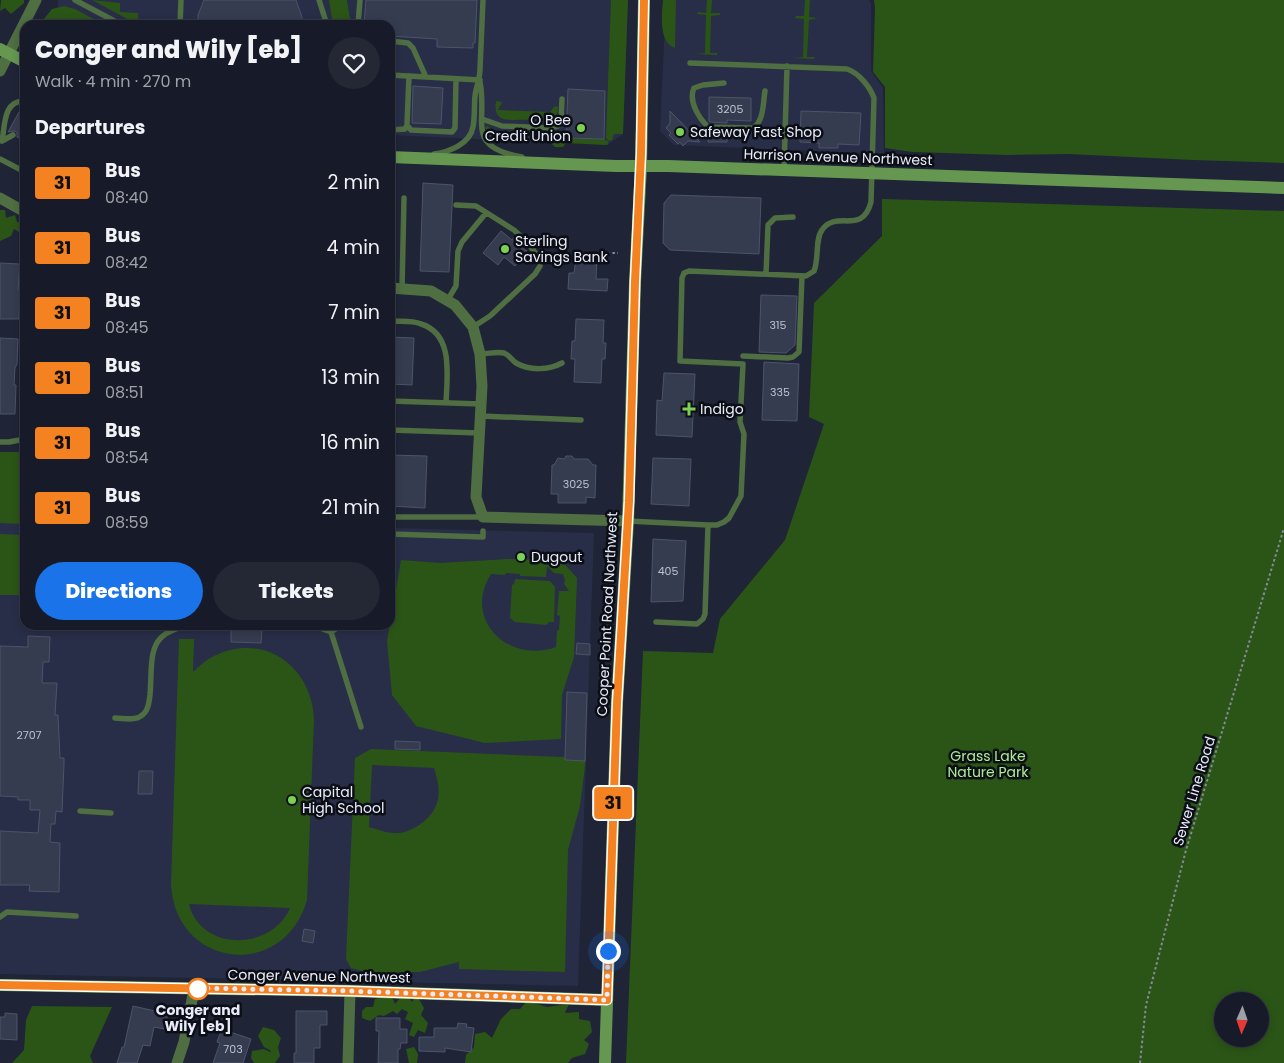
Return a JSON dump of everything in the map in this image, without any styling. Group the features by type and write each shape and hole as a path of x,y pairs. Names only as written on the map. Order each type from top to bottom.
{"main road":[{"name":"Cooper Point Road Northwest","path":"605,1063 617,703 628,521 635,282 641,166 644,0"},
{"path":"4,51 20,59"},
{"name":"Harrison Avenue Northwest","path":"395,158 1284,188"},
{"name":"Conger Avenue Northwest","path":"0,985 350,991 607,1000"}],"street":[{"path":"23,20 36,0"},
{"path":"0,71 4,51 20,26"},
{"path":"0,198 20,206"},
{"path":"395,288 431,292 447,300 455,305 473,327 480,354 481,404 476,497 483,517 628,521"},
{"path":"177,1063 184,1042 194,988"},
{"path":"348,1063 350,991"}],"lane":[{"path":"75,0 113,20"},
{"path":"180,20 181,0"},
{"path":"319,0 325,20"},
{"path":"358,20 360,0"},
{"path":"483,0 480,80 483,95 481,131 484,138 501,151 550,164"},
{"path":"395,42 408,43 413,48 426,77"},
{"path":"628,521 717,525 729,518 741,496 744,434 740,422 743,364 680,361 682,278 684,273 689,271 806,276 814,271 817,264 821,230 830,223 864,218 868,213 871,202 874,98 871,91 854,71 848,69 787,66 690,63"},
{"path":"784,170 787,66"},
{"path":"395,76 480,80"},
{"path":"395,130 405,129 407,125 409,76"},
{"path":"407,125 411,130 452,132 455,128 456,78"},
{"path":"409,158 444,152 456,147 469,136 472,130 475,94 480,80"},
{"path":"724,83 703,85 694,88 692,93 692,99 700,119 708,127 753,128 757,126 763,110 765,91"},
{"path":"482,119 502,126 552,128 558,126 561,121 562,99"},
{"path":"1,142 6,117 11,106 20,102"},
{"path":"1,142 13,135"},
{"path":"0,159 20,169"},
{"path":"402,288 404,198"},
{"path":"456,205 476,206 486,212 514,230 527,242 540,259 540,266 536,274 490,316 473,327"},
{"path":"447,300 456,286 458,251 462,242 486,212"},
{"path":"766,274 768,226 775,218 793,217"},
{"path":"743,356 788,358 796,356 799,352 802,276"},
{"path":"395,321 420,323 439,334 447,367 446,403"},
{"path":"480,354 502,352 508,354 517,363 534,368 548,368 562,363"},
{"path":"395,401 481,404"},
{"path":"480,416 581,420"},
{"path":"395,430 479,433"},
{"path":"0,442 20,440"},
{"path":"395,517 422,519 483,517"},
{"path":"656,622 697,624 704,619 708,525"},
{"path":"395,534 483,537 483,531"},
{"path":"114,718 136,718 145,712 149,704 153,650 158,640 172,630"},
{"path":"326,630 332,632"},
{"path":"332,632 361,727"},
{"path":"80,811 111,813"},
{"path":"0,917 7,912 76,916"}],"path":[{"path":"540,266 580,253 618,252"},
{"name":"Sewer Line Road","path":"1140,1063 1146,1005 1186,850 1284,528"}],"shaded area":[{"path":"58,0 342,0 340,20 65,20 58,16"},
{"path":"347,0 628,0 623,134 607,145 395,135 395,20 350,20"},
{"path":"666,0 869,0 871,4 871,71 883,88 884,154 674,145 660,131"},
{"name":"Capital High School","path":"0,517 20,518 20,630 395,630 395,528 594,533 578,986 0,974"}],"green space":[{"path":"1,0 24,0 24,3 11,14 5,8 0,11"},
{"path":"92,0 120,3 120,12 138,13 138,20 129,20"},
{"path":"329,0 347,0 350,20 332,20"},
{"path":"611,0 628,0 623,134 614,134 612,140 609,141 606,138"},
{"path":"663,0 676,0 675,48 670,45 663,34"},
{"path":"707,0 712,0 711,13 720,13 720,15 711,16 710,53 717,53 717,55 696,54 705,53 706,15 697,14 698,12 706,13"},
{"path":"805,0 810,0 809,17 818,18 809,20 807,57 815,57 814,59 794,58 803,57 804,19 795,18 796,16 804,16"},
{"path":"874,0 1284,0 1284,163 1069,154 1007,155 912,152 885,148 885,87 873,72"},
{"path":"64,6 75,9 96,20 43,20 52,9"},
{"path":"496,101 502,102 498,110 550,112 555,106 558,107 557,116 543,121 543,116 530,116 529,120 505,119 497,114"},
{"path":"487,126 498,133 539,138 491,136 485,127"},
{"path":"563,133 568,138 604,139 609,142 607,145 566,143 563,147 555,147 552,144 556,138 555,135"},
{"name":"Grass Lake Nature Park","path":"882,199 1284,211 1284,1063 626,1063 643,651 713,653 720,619 785,540 824,424 809,417 814,303 882,236"},
{"path":"0,210 5,210 6,218 15,215 17,222 20,222 20,231 14,229 11,236 0,241"},
{"path":"0,452 20,452 20,524 0,523"},
{"path":"0,534 20,535 20,595 0,595"},
{"path":"508,559 561,560 577,578 574,657 562,695 561,739 485,743 416,726 392,695 387,641 389,630 395,630 395,595 401,560 440,563","holes":["547,566 554,573 563,574 564,584 569,591 559,591 557,615 560,616 556,647 539,651 522,649 507,644 495,634 486,622 482,607 484,591 491,574 505,575 506,573 520,574 520,576 546,577"]},
{"path":"515,579 550,581 555,587 554,622 549,622 546,625 515,622 510,618 512,585"},
{"path":"179,639 194,639 193,672 214,656 233,649 250,648 267,651 282,659 295,670 305,684 311,700 314,719 307,900 295,926 277,944 255,953 232,954 210,948 191,934 177,912 171,884","holes":["189,904 290,908 281,922 268,933 253,938 237,940 221,938 207,931 196,919"]},
{"path":"371,749 586,758 580,806 568,850 565,972 459,969 459,962 420,972 369,973 351,968 346,959 355,758","holes":["372,765 434,768 439,795 433,811 424,822 412,829 399,833 369,827"]},
{"path":"387,996 393,999 395,1004 400,998 409,998 412,1002 414,999 419,999 424,1008 421,1015 428,1023 425,1033 418,1030 414,1037 409,1035 413,1023 405,1019 408,1012 402,1009 397,1014 393,1011 384,1016 379,1015 370,1021 362,1018 362,1011 366,1007 373,1007 375,999"},
{"path":"527,1001 547,1007 569,1004 565,1013 579,1012 579,1019 590,1021 592,1032 584,1040 589,1044 585,1054 572,1058 568,1063 465,1063 466,1055 474,1047 475,1034 485,1032 492,1038 501,1019 511,1009 520,1009"},
{"path":"32,1006 112,1007 90,1056 93,1063 12,1063 24,1050 26,1020"},
{"path":"263,1027 274,1030 281,1038 278,1047 280,1056 275,1063 254,1063 251,1058 252,1051 264,1049 271,1051 264,1047 258,1036"},
{"path":"414,1047 418,1054 417,1063 409,1063 406,1049"}],"building":[{"path":"204,0 296,0 302,20 198,20"},
{"path":"366,0 477,0 475,43 473,43 473,48 437,47 437,39 395,36 395,20 364,20"},
{"path":"413,86 443,88 441,124 412,123"},
{"path":"568,89 605,91 604,139 566,138"},
{"path":"709,97 751,98 751,121 727,120 727,123 710,122"},
{"name":"Safeway Fast Shop","path":"670,111 700,142 688,141 683,146 680,142 678,144 669,135 671,133 666,128 670,123"},
{"path":"801,111 861,113 859,145 838,144 838,148 819,148 819,143 800,142"},
{"path":"19,112 20,138 17,137 15,131 8,132"},
{"path":"529,116 543,116 543,123 529,122"},
{"path":"709,132 727,132 727,142 708,142"},
{"path":"423,183 453,185 449,272 420,271"},
{"path":"671,195 761,198 759,254 670,250 663,243 664,203"},
{"path":"501,231 512,240 514,237 523,245 521,247 527,251 515,266 504,257 498,265 483,253"},
{"path":"576,258 597,258 596,279 608,279 607,291 568,289 569,273 574,273"},
{"path":"0,263 20,264 18,290 20,290 19,319 0,319"},
{"path":"761,295 797,296 795,345 786,353 759,352"},
{"path":"576,319 604,320 603,343 606,343 605,359 602,359 601,383 574,382 575,359 571,359 572,341 575,341"},
{"path":"395,337 414,338 412,385 395,384"},
{"path":"0,338 18,339 14,385 16,385 15,414 0,414"},
{"path":"764,362 799,364 797,421 762,420"},
{"path":"664,373 695,374 692,437 656,435 657,400 662,401"},
{"path":"395,455 427,456 425,508 395,506"},
{"path":"566,456 572,456 574,459 588,459 593,465 596,465 595,498 586,497 586,503 558,503 558,494 551,494 552,465 554,465 558,458 564,459"},
{"path":"653,458 691,459 689,506 651,504"},
{"path":"653,539 686,541 683,601 651,602"},
{"path":"231,630 262,630 261,643 231,642"},
{"path":"28,636 50,637 49,662 43,662 42,683 57,683 55,715 58,715 60,758 64,758 62,812 56,811 55,824 51,824 50,842 60,843 59,892 29,891 30,885 0,885 0,831 38,833 40,810 30,810 30,800 18,800 18,797 0,796 0,646 28,647"},
{"path":"577,643 590,644 590,655 576,654"},
{"path":"567,692 587,693 585,761 565,760"},
{"path":"395,741 420,742 420,750 395,749"},
{"path":"139,771 153,771 152,794 138,794"},
{"path":"304,929 315,931 313,943 302,941"},
{"path":"133,1006 168,1014 164,1029 154,1027 150,1046 143,1045 137,1063 117,1063 122,1047 124,1047"},
{"path":"296,1011 327,1011 327,1025 320,1025 320,1048 314,1048 314,1063 294,1063 294,1053 296,1053"},
{"path":"5,1013 17,1014 17,1040 0,1039 0,1017 5,1017"},
{"path":"376,1018 400,1018 400,1029 407,1029 407,1043 401,1043 400,1049 398,1049 398,1063 378,1063 379,1031 376,1031"},
{"path":"458,1023 467,1024 466,1027 474,1028 471,1052 445,1048 445,1052 419,1051 419,1037 434,1037 434,1028 457,1028"},
{"path":"224,1030 251,1039 243,1063 213,1063 220,1043 217,1042 221,1031"}],"bus line":[{"name":"31","path":"0,985 350,991 607,1000 617,703 629,501 634,371 644,0"}],"place":[{"name":"O Bee Credit Union","path":"581,128"},
{"name":"Safeway Fast Shop","path":"680,132"},
{"name":"Sterling Savings Bank","path":"505,249"},
{"name":"Indigo","path":"689,409"},
{"name":"Dugout","path":"521,557"},
{"name":"Capital High School","path":"292,800"},
{"name":"Conger and Wily [eb]","path":"198,989"}],"route":[{"path":"198,989 194,988 350,991 607,1000 608,951"}]}
